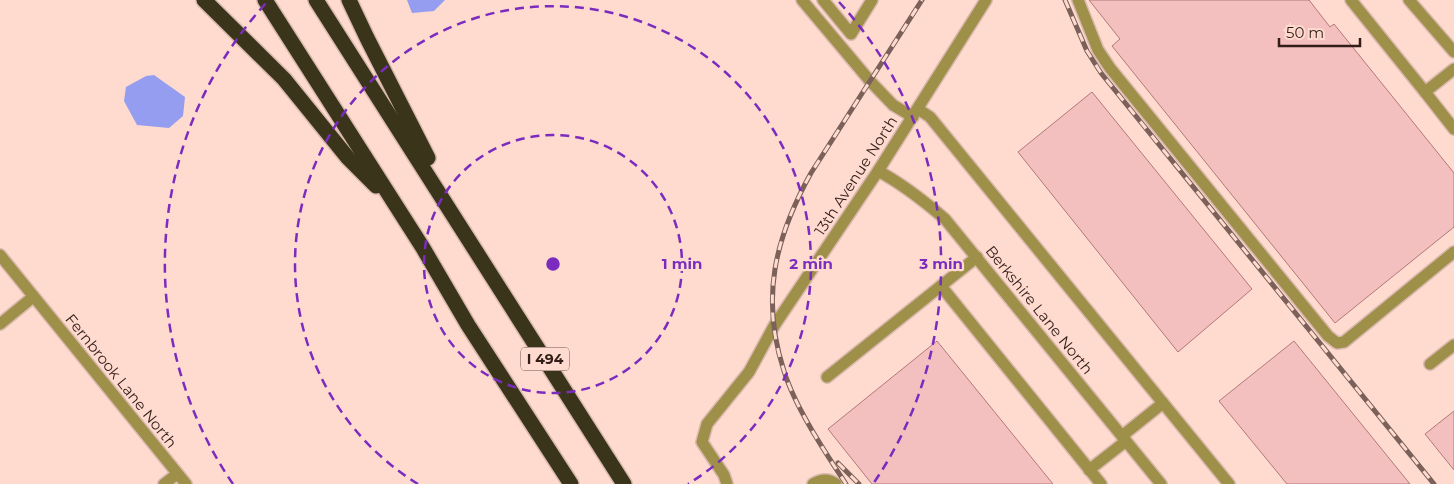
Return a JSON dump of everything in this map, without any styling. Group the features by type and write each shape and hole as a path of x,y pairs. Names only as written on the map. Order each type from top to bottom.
{"highway":[{"path":"204,0 284,79 348,158 399,210"},
{"name":"I 494","path":"265,0 423,248 468,325 571,484"},
{"name":"I 494","path":"316,0 624,484"},
{"path":"349,0 466,233"}],"street":[{"path":"802,0 893,105 930,117 1229,484"},
{"path":"823,0 851,34 872,0"},
{"name":"13th Avenue North","path":"727,484 724,475 702,442 707,424 748,372 774,326 878,171 986,0"},
{"path":"1078,0 1098,50 1110,68 1328,336 1336,343 1344,342 1454,252"},
{"path":"1351,0 1454,128"},
{"path":"1409,0 1454,52"},
{"path":"1425,92 1454,69"},
{"name":"Berkshire Lane North","path":"878,171 893,179 945,219 1161,484"},
{"name":"Fernbrook Lane North","path":"0,255 186,484"},
{"path":"827,377 977,257"},
{"path":"941,286 1101,484"},
{"path":"0,324 33,297"},
{"path":"1430,364 1454,345"},
{"path":"1089,470 1163,403"},
{"path":"164,484 177,474"},
{"path":"812,484 826,479 836,484"}],"water":[{"path":"407,0 445,0 434,11 412,13"},
{"path":"154,75 185,97 183,116 169,128 137,125 124,101 126,87 146,76"}],"building":[{"path":"1089,0 1309,0 1330,27 1334,24 1454,173 1454,227 1335,323 1112,46 1120,39"},
{"path":"1092,92 1252,289 1178,352 1018,152"},
{"path":"937,341 1053,484 872,484 828,429"},
{"path":"1294,341 1410,484 1287,484 1219,401"},
{"path":"1454,411 1454,470 1425,434"}],"railway":[{"path":"846,484 803,414 784,371 773,318 775,269 788,221 811,173 922,0"},
{"path":"1065,0 1087,51 1101,73 1434,484"},
{"path":"838,463 859,484"}]}
